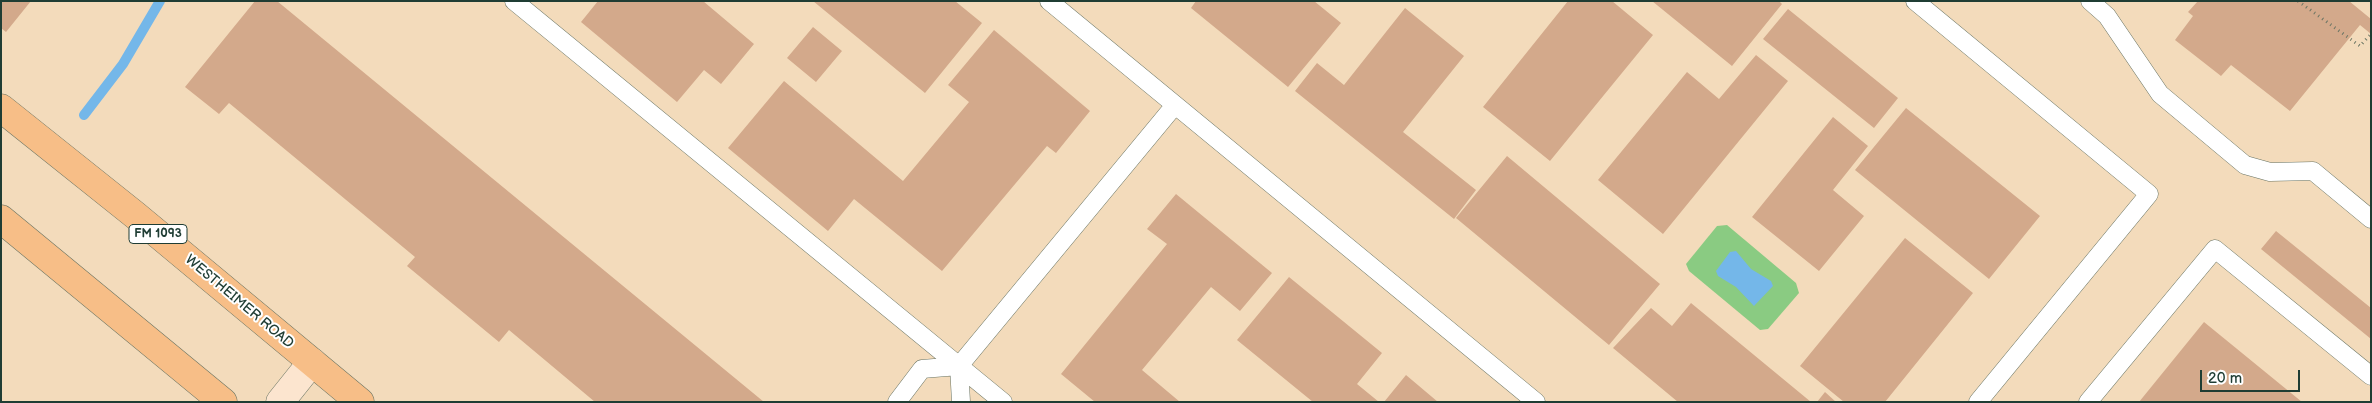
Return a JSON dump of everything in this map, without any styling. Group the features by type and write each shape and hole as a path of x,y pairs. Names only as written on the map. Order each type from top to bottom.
{"main road":[{"name":"WESTHEIMER ROAD","path":"1,108 143,221 360,402"},
{"path":"1,219 224,402"}],"street":[{"path":"280,402 312,362"}],"lane":[{"path":"514,1 1003,402"},
{"path":"1050,1 1536,402"},
{"path":"1915,1 2149,194 1978,402"},
{"path":"2090,1 2107,16 2160,94 2245,165 2270,172 2313,171 2371,219"},
{"path":"960,402 959,366 1176,105"},
{"path":"2088,402 2214,249 2371,376"},
{"path":"897,402 922,369 959,366"}],"path":[{"path":"2298,1 2360,46 2371,34"}],"green space":[{"path":"1727,225 1796,283 1799,293 1768,329 1760,330 1689,271 1686,264 1717,226"}],"water":[{"path":"1736,251 1751,269 1771,281 1773,286 1754,306 1736,287 1718,276 1716,271 1730,252"}],"building":[{"path":"1,1 31,1 6,32 1,28"},
{"path":"255,1 277,1 764,402 595,402 509,330 499,342 407,266 415,257 229,103 219,114 185,87"},
{"path":"598,1 703,1 754,44 721,84 704,70 677,102 581,22"},
{"path":"813,1 955,1 982,23 925,93"},
{"path":"1196,1 1314,1 1341,23 1288,87 1191,8"},
{"path":"1568,1 1612,1 1653,35 1550,161 1483,107"},
{"path":"1652,1 1779,1 1782,4 1732,66"},
{"path":"2198,1 2349,1 2371,19 2371,34 2360,25 2290,111 2231,65 2221,76 2175,40 2193,16 2188,12"},
{"path":"1405,8 1464,56 1403,132 1476,190 1454,219 1295,91 1317,63 1344,85"},
{"path":"1788,9 1898,98 1874,128 1763,39"},
{"path":"813,27 842,51 816,82 787,58"},
{"path":"994,30 1090,111 1056,153 1047,146 942,271 854,199 828,231 728,148 784,81 903,181 969,102 948,85"},
{"path":"1756,55 1788,81 1663,234 1598,180 1687,72 1719,99"},
{"path":"1906,108 2040,216 1989,279 1855,170"},
{"path":"1833,117 1868,146 1833,190 1864,216 1819,271 1752,217"},
{"path":"1507,156 1660,284 1609,345 1456,218"},
{"path":"1176,194 1272,273 1240,311 1211,287 1142,370 1180,402 1095,402 1061,374 1167,244 1147,229"},
{"path":"2276,231 2371,308 2371,339 2261,249"},
{"path":"1905,238 1973,293 1885,402 1844,402 1800,366"},
{"path":"1289,277 1382,353 1357,384 1379,402 1313,402 1237,340"},
{"path":"1691,303 1811,402 1678,402 1613,348 1651,308 1672,326"},
{"path":"2204,322 2302,402 2139,402"},
{"path":"1406,375 1438,402 1384,402"},
{"path":"1825,392 1836,402 1817,402"}],"waterway":[{"path":"84,115 123,64 160,1"}]}
